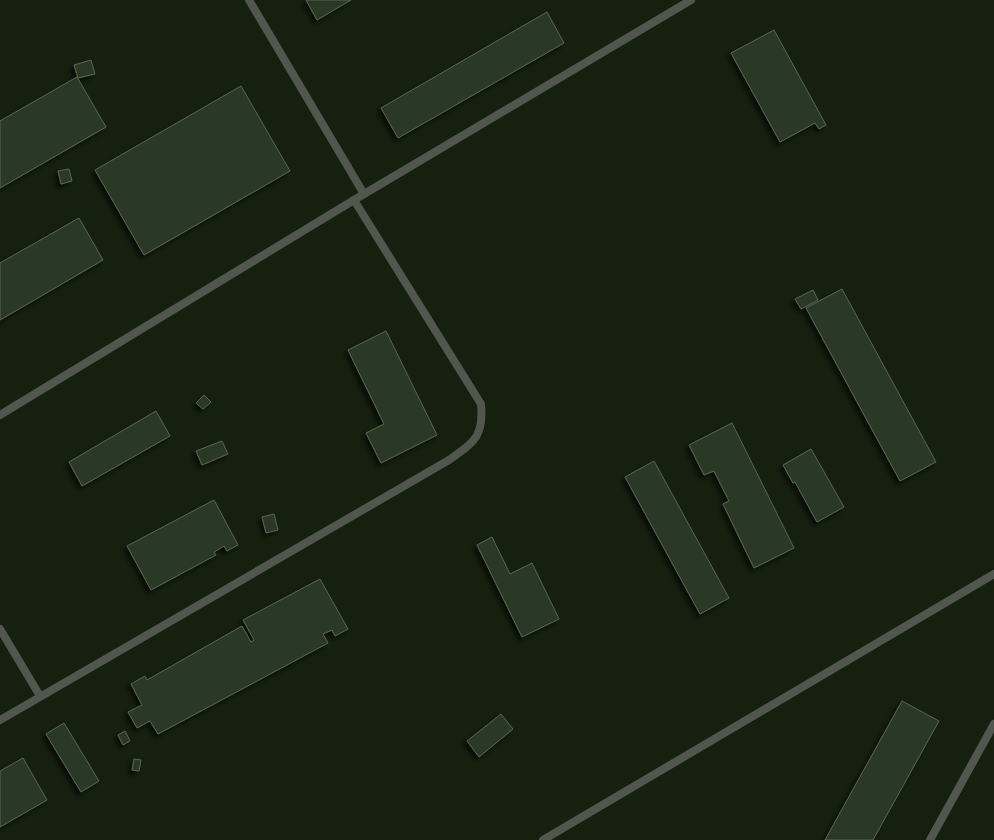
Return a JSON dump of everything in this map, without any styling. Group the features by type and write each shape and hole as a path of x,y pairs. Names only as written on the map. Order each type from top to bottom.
{"lane":[{"path":"249,0 364,194"},
{"path":"0,415 354,200 691,0"},
{"path":"0,720 449,460 474,441 482,420 480,404 354,200"},
{"path":"543,840 994,574"},
{"path":"0,629 40,696"},
{"path":"930,840 994,724"}],"building":[{"path":"306,0 351,0 317,20"},
{"path":"547,12 564,43 398,138 381,108"},
{"path":"774,30 826,125 819,129 815,123 780,142 731,53"},
{"path":"91,60 95,74 78,78 74,65"},
{"path":"77,77 106,127 0,188 0,121"},
{"path":"241,86 290,171 144,255 95,170"},
{"path":"69,169 72,181 61,184 58,171"},
{"path":"79,218 103,260 0,320 0,263"},
{"path":"842,289 936,462 900,481 806,308"},
{"path":"813,290 818,300 801,309 795,299"},
{"path":"386,331 437,435 381,463 366,433 384,424 348,350"},
{"path":"204,395 211,402 203,409 196,403"},
{"path":"156,411 170,436 82,486 69,462"},
{"path":"732,423 794,548 754,568 723,504 729,501 714,471 704,475 689,445"},
{"path":"222,441 228,454 202,465 196,451"},
{"path":"811,449 844,507 817,522 795,482 793,483 783,465"},
{"path":"654,461 729,598 700,614 625,477"},
{"path":"214,500 238,545 227,551 224,546 214,552 216,555 151,590 127,546"},
{"path":"274,514 278,530 266,533 262,517"},
{"path":"492,537 510,574 532,563 559,619 522,637 477,545"},
{"path":"320,579 348,629 335,636 332,630 323,634 328,643 158,734 150,721 137,728 128,712 142,705 131,684 145,676 147,680 242,626 251,642 254,640 243,620"},
{"path":"902,701 939,721 873,840 825,840"},
{"path":"501,714 513,729 479,757 467,741"},
{"path":"64,723 99,781 81,792 46,734"},
{"path":"125,731 130,741 123,745 118,735"},
{"path":"23,758 47,800 0,827 0,771"},
{"path":"134,759 141,760 139,771 132,770"}]}
